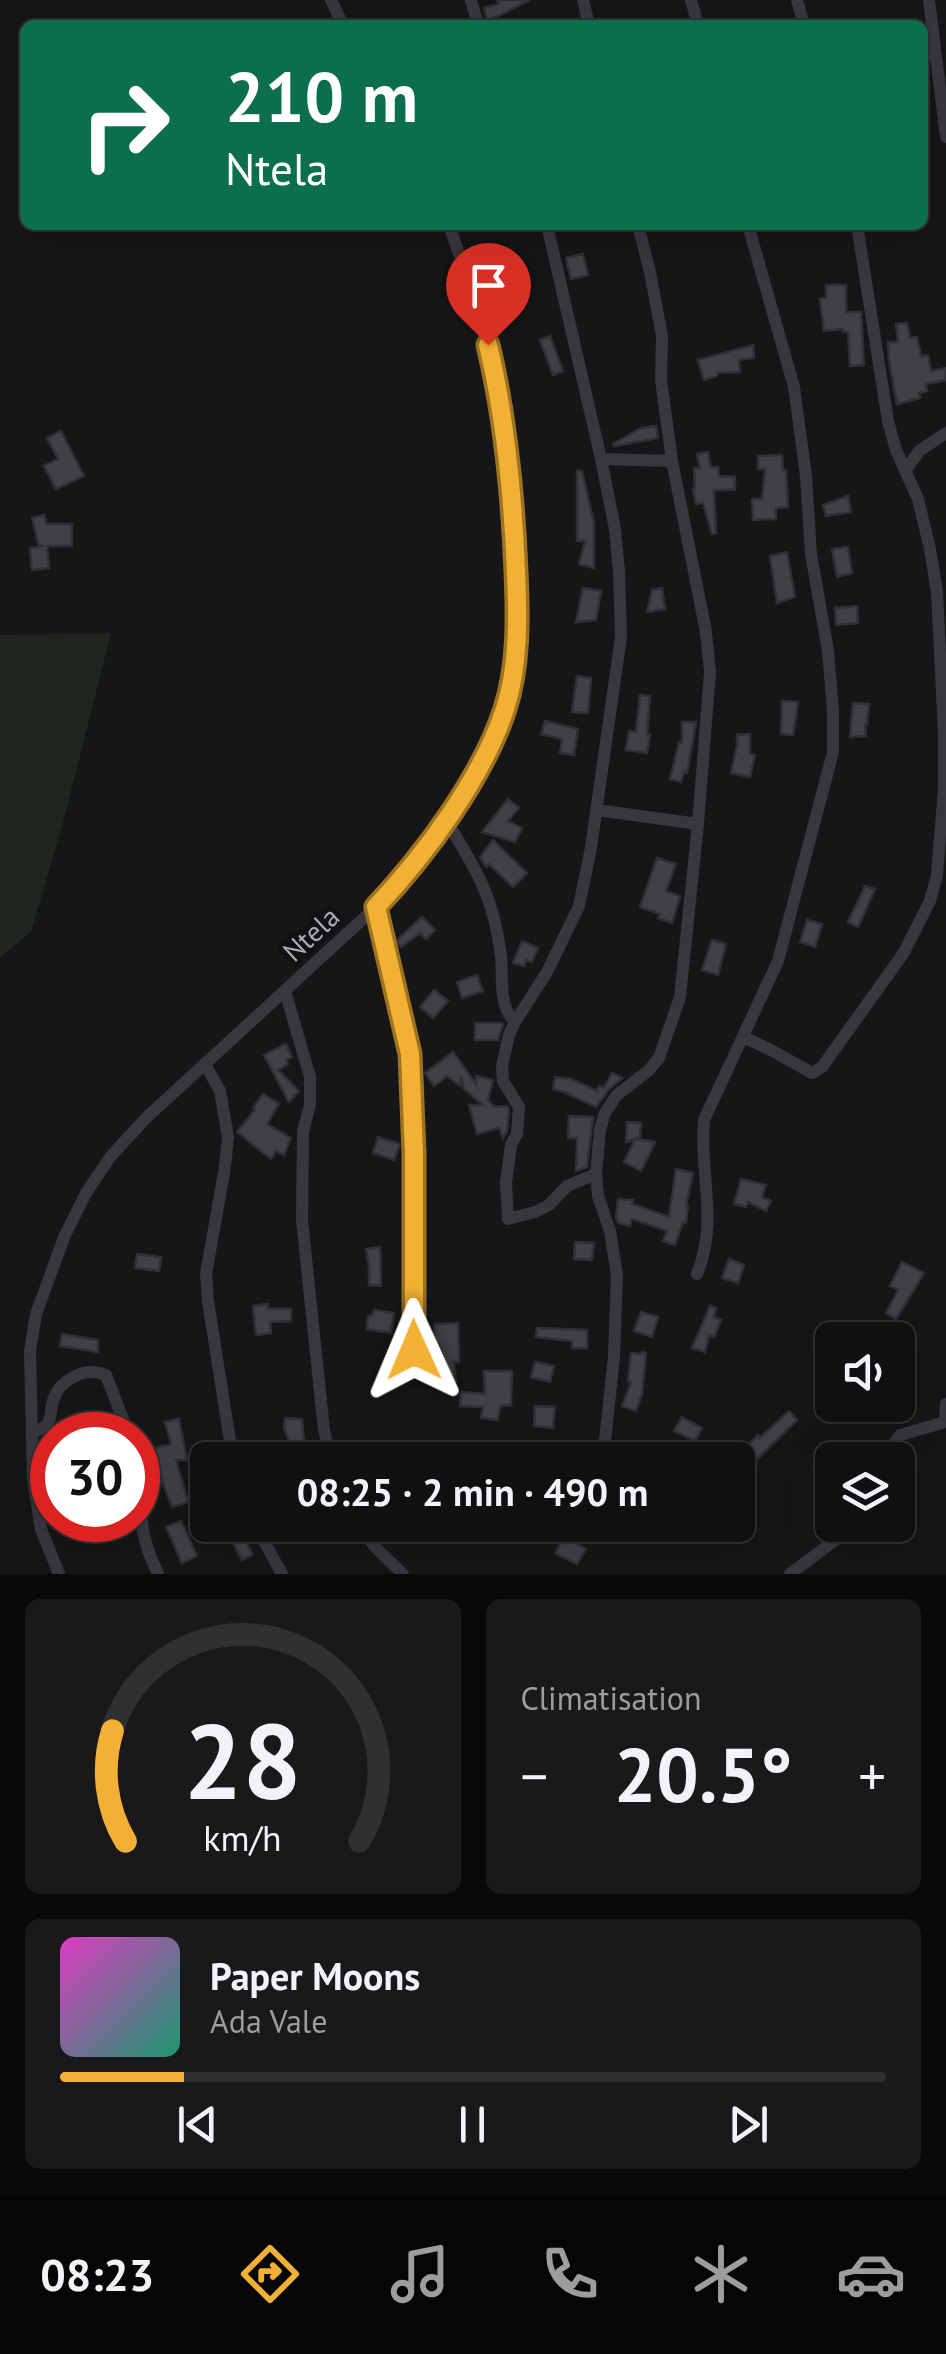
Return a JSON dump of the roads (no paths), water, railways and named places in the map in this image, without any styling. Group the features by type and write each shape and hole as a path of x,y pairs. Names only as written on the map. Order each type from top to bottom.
{"street":[{"path":"930,0 946,137"},
{"name":"Ntela","path":"32,1412 30,1351 36,1314 65,1235 86,1192 111,1156 147,1118 376,907 408,872 446,820 486,754 506,708 518,611 515,532 504,429 483,324 451,230"},
{"path":"548,230 615,530 621,637 579,906 515,1022 502,1066 503,1081 519,1107 506,1183 508,1219 534,1212 567,1186 596,1174"},
{"path":"605,1442 617,1275 610,1230 598,1196 600,1129 617,1095 659,1058 680,998 710,672 660,380 662,336 639,230"},
{"path":"697,1274 708,1230 704,1120 778,961 833,752 828,651 811,554 794,386 749,230"},
{"path":"743,1037 812,1073 822,1067 903,954 919,926 937,875 944,788 937,592 918,498 896,450 888,421 857,230"},
{"path":"906,470 919,451 946,432"},
{"path":"601,458 672,462"},
{"path":"597,810 698,824"},
{"path":"446,820 492,904 502,987 508,1013 515,1022"},
{"path":"376,907 410,1054 414,1350"},
{"path":"285,991 310,1077 310,1105 303,1130 302,1220 327,1442"},
{"path":"205,1064 220,1091 228,1137 206,1274 229,1442"},
{"path":"51,1412 58,1391 89,1371 106,1375 120,1412"},
{"path":"895,1442 900,1435 945,1422 946,1404"},
{"name":"Ntela","path":"46,1542 58,1574"},
{"path":"146,1542 158,1574"},
{"path":"264,1542 282,1574"},
{"path":"371,1542 403,1574"},
{"path":"790,1574 833,1542"}]}
